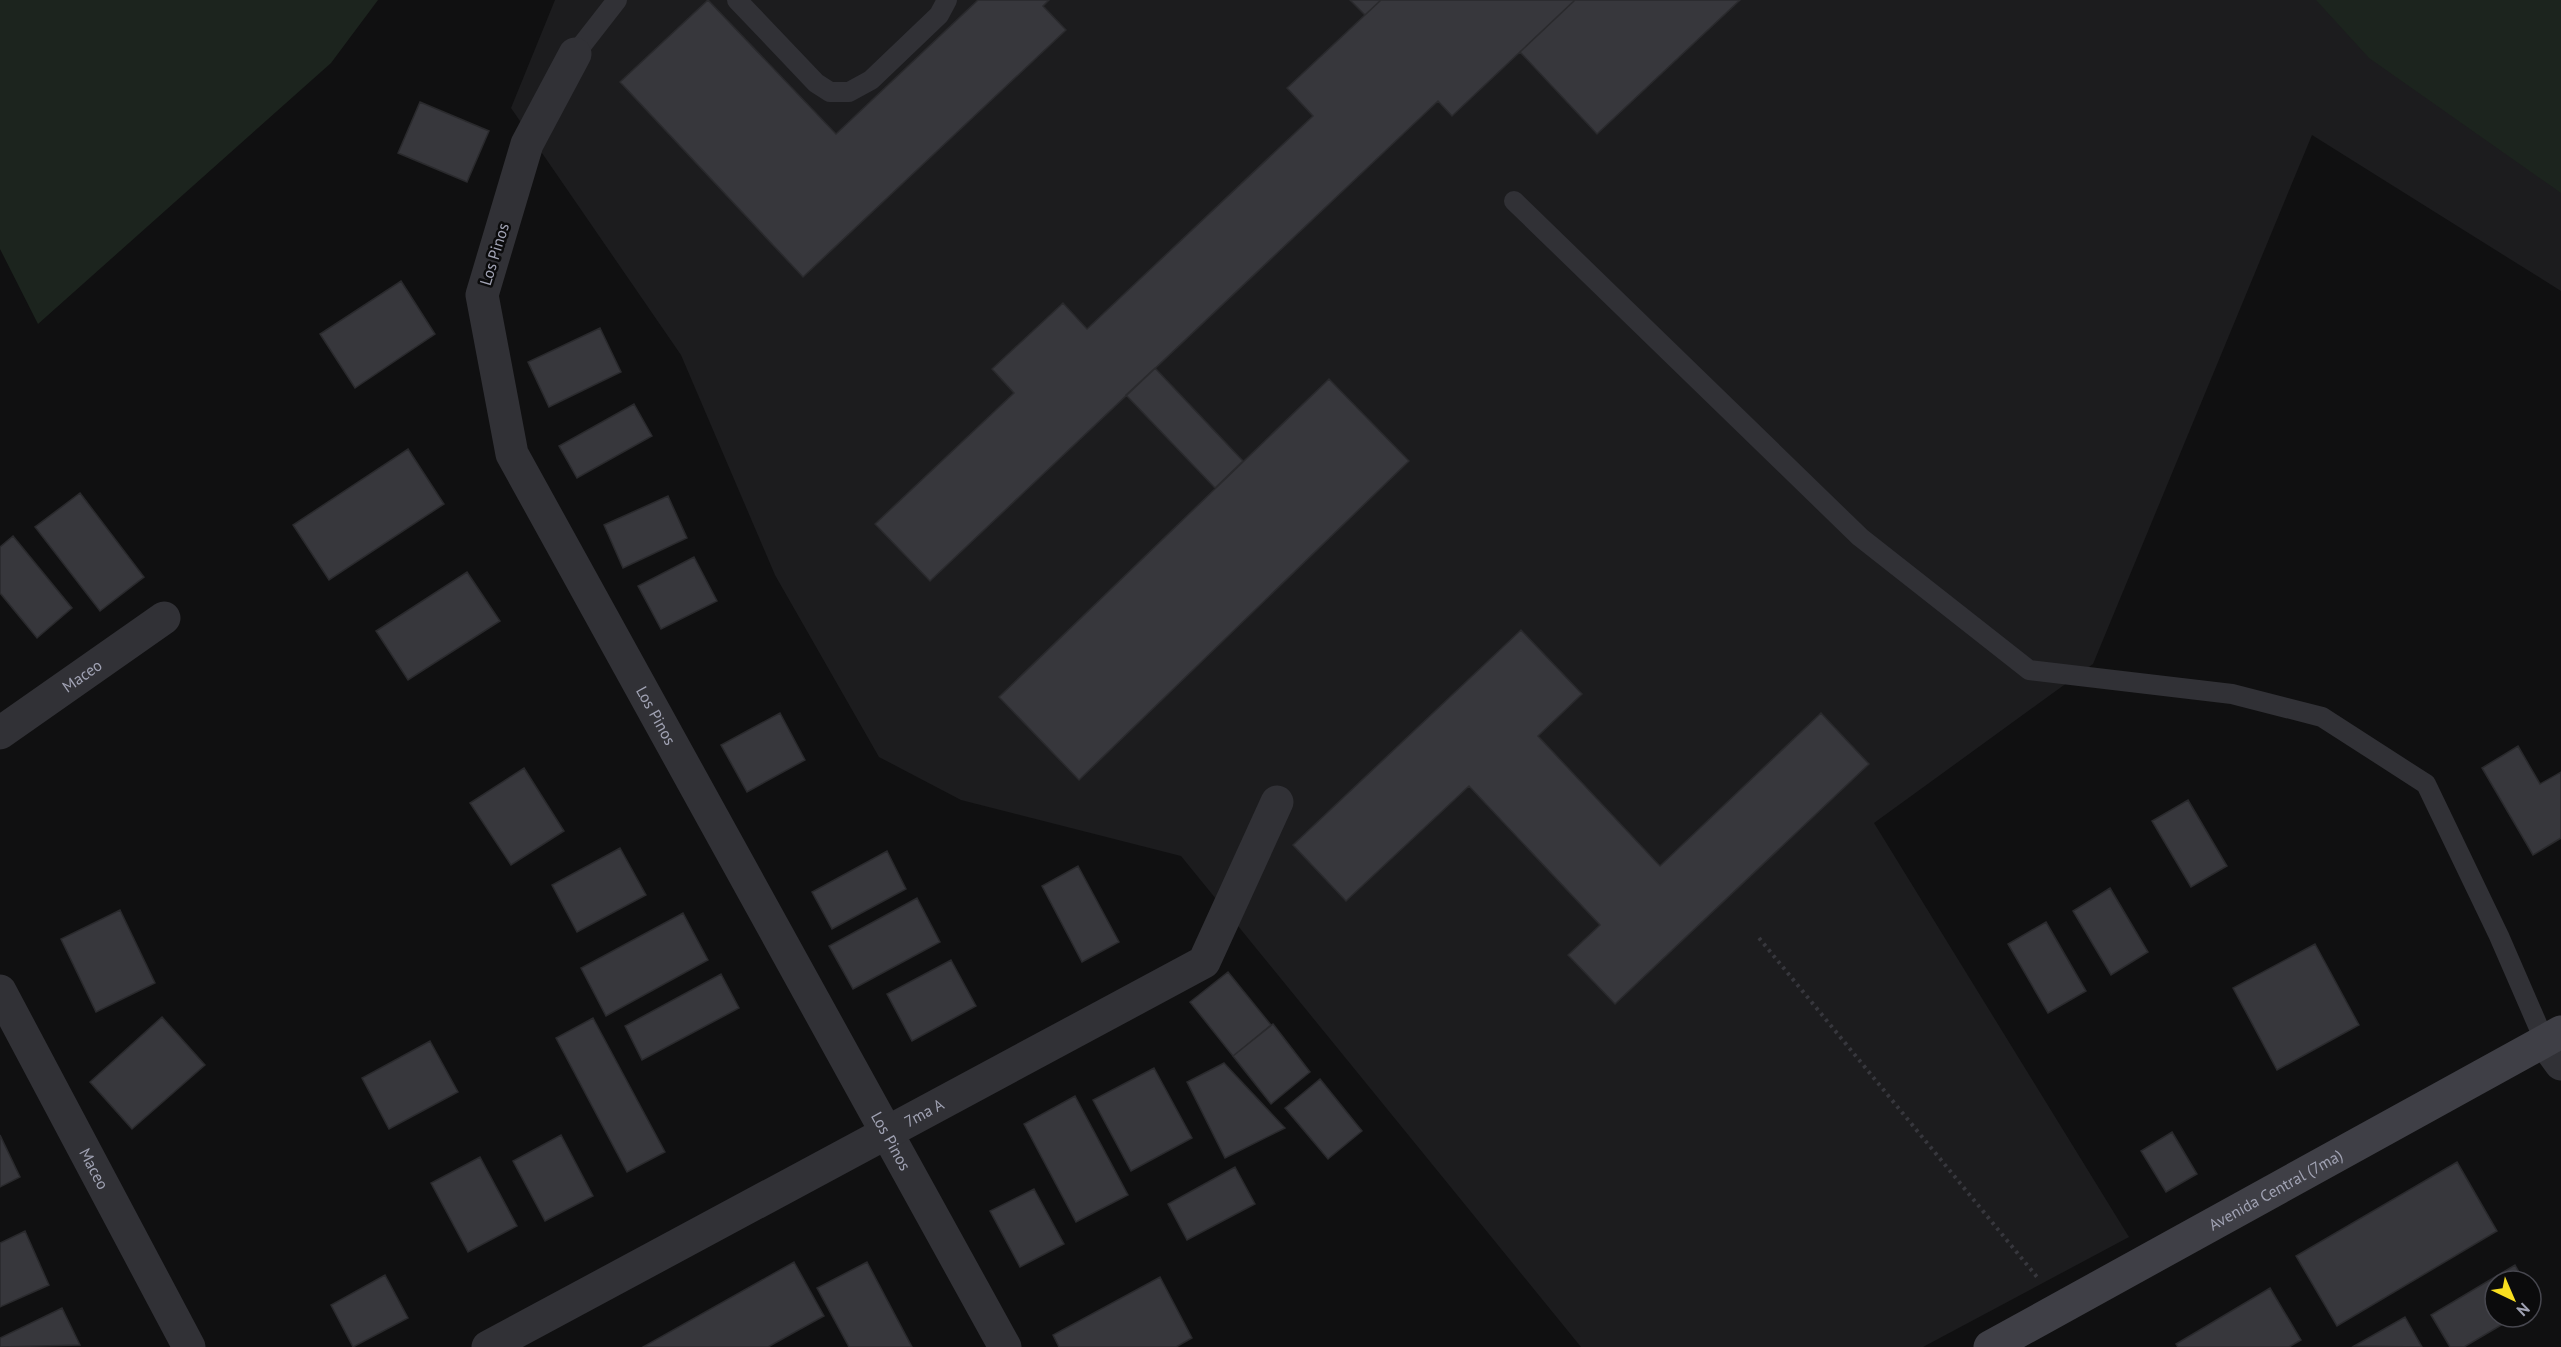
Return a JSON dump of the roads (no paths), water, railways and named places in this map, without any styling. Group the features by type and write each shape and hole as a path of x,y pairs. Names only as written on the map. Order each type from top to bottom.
{"main road":[{"name":"Avenida Central (7ma)","path":"1990,1347 2556,1046"}],"street":[{"name":"Los Pinos","path":"575,54 527,144 482,295 512,454 1005,1347"},
{"name":"Maceo","path":"0,733 164,618"},
{"name":"7ma A","path":"488,1347 1204,962 1277,802"},
{"name":"Maceo","path":"0,991 189,1347"}],"lane":[{"path":"575,54 618,0"},
{"path":"738,0 816,83 830,92 849,92 871,80 939,15 947,0"},
{"path":"1514,201 1860,537 2029,670 2232,694 2322,717 2426,784 2499,936 2556,1046"}]}
